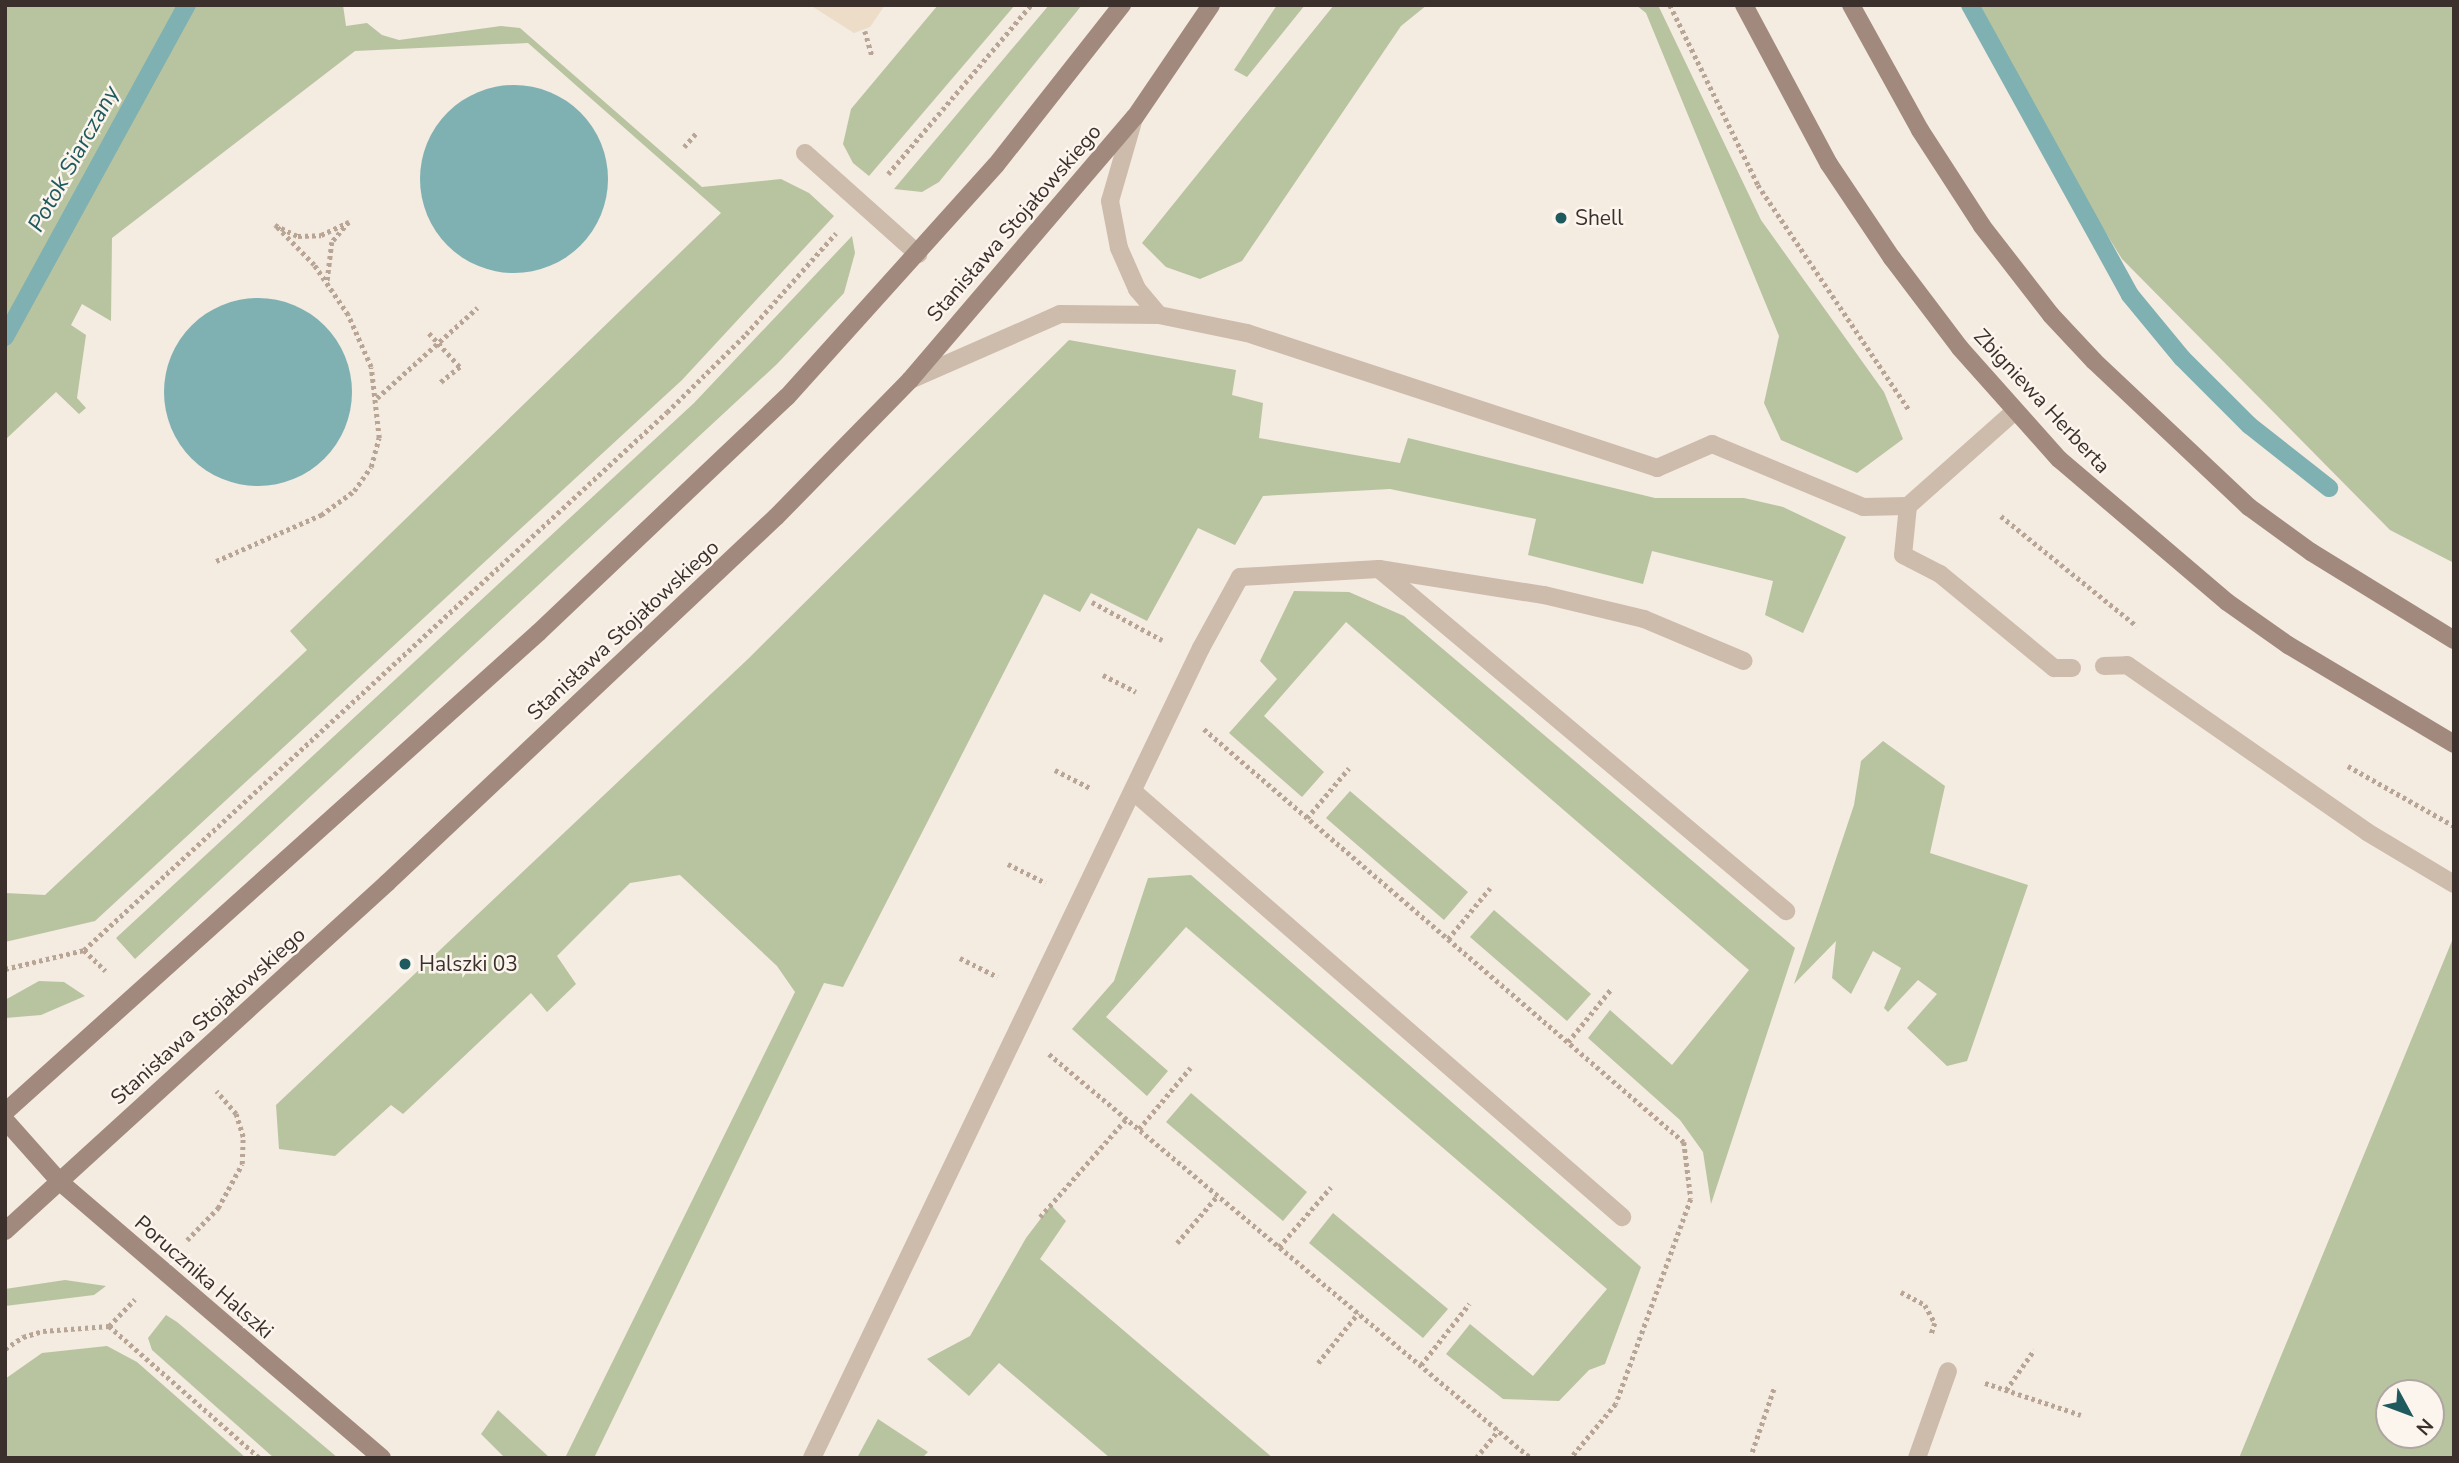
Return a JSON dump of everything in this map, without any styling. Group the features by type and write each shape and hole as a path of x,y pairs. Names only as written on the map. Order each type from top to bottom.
{"street":[{"path":"5,1112 644,534 787,397 996,165 1122,5"},
{"name":"Stanisława Stojałowskiego","path":"5,1231 776,517 910,380 1135,117 1211,5"},
{"name":"Zbigniewa Herberta","path":"1744,5 1799,111 1862,215 1960,348 2015,411 2100,497 2227,603 2309,659 2454,744"},
{"path":"1851,5 1920,130 1982,226 2051,315 2094,362 2249,507 2311,552 2454,640"},
{"path":"1135,117 1110,201 1118,248 1137,289 1159,315"},
{"path":"805,153 918,254"},
{"path":"910,380 1060,314 1159,315 1247,333 1657,468 1712,444 1863,507 1908,506 2015,411"},
{"path":"1908,506 1903,555 1940,574 2054,668 2072,668"},
{"path":"1379,569 1786,911"},
{"path":"812,1458 1135,793 1175,705 1240,577 1379,569 1544,595 1644,619 1744,661"},
{"path":"2104,666 2127,665 2367,832 2454,884"},
{"path":"1135,793 1622,1217"},
{"name":"Porucznika Halszki","path":"5,1120 60,1182 382,1458"},
{"path":"1917,1458 1948,1371"}],"path":[{"path":"5,969 84,950 667,412 746,334 862,205 1031,5"},
{"path":"1670,5 1758,185 1910,411"},
{"path":"865,31 872,55"},
{"path":"684,147 696,133"},
{"path":"216,561 321,515 354,491 371,467 379,438 370,367 348,315 299,246 275,225 298,236 321,234 349,222 332,242 327,284"},
{"path":"376,398 477,308"},
{"path":"429,333 460,367 439,384"},
{"path":"1092,602 1168,643"},
{"path":"1103,675 1140,694"},
{"path":"1175,705 1684,1142 1691,1199 1616,1404 1571,1458"},
{"path":"1307,818 1349,768"},
{"path":"1055,770 1103,794"},
{"path":"1008,864 1056,888"},
{"path":"1448,939 1490,888"},
{"path":"84,950 113,978"},
{"path":"960,958 1009,982"},
{"path":"1568,1042 1611,989"},
{"path":"1019,1029 1531,1458"},
{"path":"1139,1129 1190,1068"},
{"path":"209,1217 232,1188 242,1164 243,1137 236,1114 227,1103"},
{"path":"1040,1217 1126,1119"},
{"path":"1279,1247 1332,1187"},
{"path":"1177,1243 1218,1195"},
{"path":"1901,1292 1925,1305 1935,1323 1923,1359 1948,1371 2081,1415"},
{"path":"5,1349 23,1337 43,1331 109,1326 136,1297"},
{"path":"1421,1366 1469,1304"},
{"path":"1318,1363 1358,1313"},
{"path":"109,1326 260,1458"},
{"path":"2006,1390 2034,1350"},
{"path":"1752,1452 1774,1388"},
{"path":"1476,1458 1499,1430"}],"green space":[{"path":"5,5 343,5 346,26 367,23 382,35 399,40 501,26 520,28 702,187 781,179 809,193 834,216 682,380 95,921 5,942 5,893 45,895 307,650 290,631 721,213 528,43 355,51 112,238 111,321 82,304 71,325 86,335 77,398 86,408 79,414 56,392 5,440"},
{"path":"938,5 1015,5 869,176 853,163 843,144 851,109"},
{"path":"1049,5 1082,5 939,182 922,192 894,189"},
{"path":"1277,5 1305,5 1247,77 1234,70"},
{"path":"1334,5 1427,5 1401,26 1242,261 1200,279 1166,267 1142,243"},
{"path":"1636,5 1658,5 1761,220 1884,392 1903,439 1857,473 1781,440 1764,403 1779,336 1646,13"},
{"path":"1964,5 2454,5 2454,563 2390,530 2122,259"},
{"path":"852,236 855,253 844,293 777,364 135,959 116,938 694,403"},
{"path":"1069,340 1236,370 1232,395 1263,403 1259,438 1400,463 1408,438 1655,498 1744,498 1783,507 1846,537 1803,633 1765,615 1773,581 1652,551 1643,584 1528,555 1536,519 1390,489 1263,496 1235,545 1198,528 1147,621 1091,593 1080,612 1044,594 843,987 824,983 594,1458 565,1458 795,992 777,966 680,875 630,883 557,956 576,984 547,1012 531,993 403,1114 391,1105 335,1156 279,1149 276,1105 749,658"},
{"path":"1294,591 1349,592 1404,616 1795,948 1711,1204 1703,1152 1680,1120 1588,1038 1610,1010 1672,1065 1749,970 1346,622 1264,716 1324,772 1302,797 1229,733 1277,679 1260,661"},
{"path":"1883,741 1945,786 1930,853 2028,885 1967,1061 1947,1066 1907,1028 1937,994 1918,980 1888,1012 1884,1008 1901,968 1873,951 1851,994 1832,978 1836,941 1794,984 1854,805 1861,761"},
{"path":"1350,791 1468,892 1444,920 1326,818"},
{"path":"1191,875 1641,1267 1605,1364 1589,1370 1559,1401 1503,1399 1446,1354 1470,1324 1533,1376 1607,1289 1186,927 1106,1017 1168,1071 1147,1096 1072,1029 1114,981 1148,878"},
{"path":"1494,910 1591,994 1567,1021 1470,937"},
{"path":"2454,936 2454,1458 2239,1458"},
{"path":"39,981 64,982 85,996 41,1015 5,1018 5,1000"},
{"path":"1191,1093 1307,1192 1283,1221 1166,1122"},
{"path":"1051,1205 1066,1221 1040,1259 1273,1458 1110,1458 999,1363 969,1396 927,1359 970,1336 1026,1238"},
{"path":"1333,1213 1448,1309 1423,1338 1309,1243"},
{"path":"65,1280 106,1286 94,1295 5,1306 5,1289"},
{"path":"166,1315 338,1458 274,1458 152,1350 148,1338"},
{"path":"107,1346 137,1362 246,1458 5,1458 5,1379 42,1353"},
{"path":"498,1410 550,1458 505,1458 481,1434"},
{"path":"878,1419 928,1452 922,1458 857,1458"}],"shaded area":[{"path":"810,5 885,5 870,27 854,33"}],"water":[{"path":"514,85 550,92 581,112 601,143 608,179 601,215 581,246 550,266 514,273 478,266 447,246 427,215 420,179 427,143 447,112 478,92"},
{"path":"258,298 294,305 325,325 345,356 352,392 345,428 325,459 294,479 258,486 222,479 191,459 171,428 164,392 171,356 191,325 222,305"}],"waterway":[{"name":"Potok Siarczany","path":"5,337 187,5"},
{"path":"1970,5 2130,295 2182,358 2249,425 2329,488"}],"place":[{"name":"Shell","path":"1561,218"},
{"name":"Halszki 03","path":"405,964"}]}
